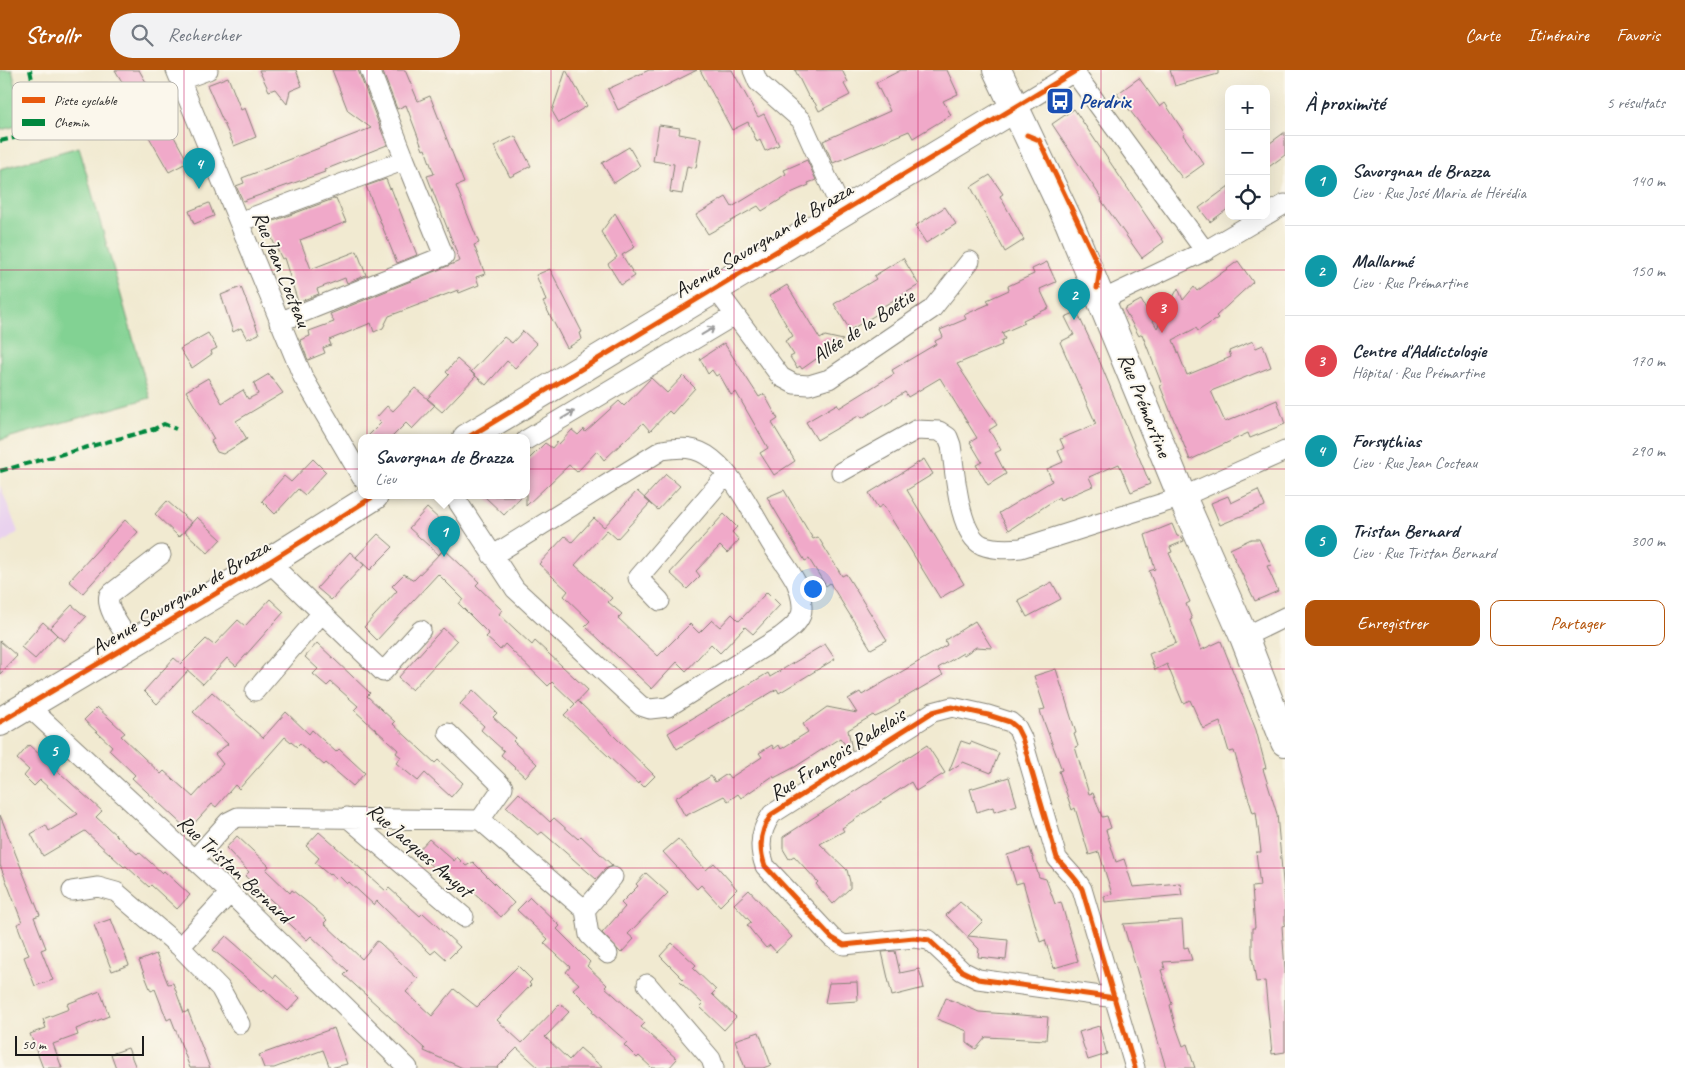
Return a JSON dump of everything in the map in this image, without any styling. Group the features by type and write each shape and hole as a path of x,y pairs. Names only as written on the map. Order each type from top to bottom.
{"street":[{"path":"178,75 208,70"},
{"path":"280,322 444,256 370,70"},
{"path":"753,70 758,82 802,120 842,212"},
{"name":"Rue Prémartine","path":"997,70 1069,222 1182,497 1244,637 1285,742"},
{"path":"1075,71 1205,251"},
{"name":"Avenue Savorgnan de Brazza","path":"474,434 1075,71"},
{"name":"Rue Jean Cocteau","path":"178,75 303,377 358,471"},
{"path":"239,222 405,160"},
{"path":"1102,300 1205,251 1285,204"},
{"name":"Allée de la Boétie","path":"715,288 781,377 794,384 809,385 830,380 932,309 970,261"},
{"path":"530,438 735,315"},
{"path":"593,362 614,387"},
{"path":"841,472 916,430 939,431 948,437 951,445 962,511 970,534 982,545 1003,549 1021,548 1182,497 1285,451"},
{"path":"456,499 492,556 515,589 629,697 641,706 650,709 668,707 780,637 793,628 801,615 801,599 796,583 727,474 712,459 697,450 682,447 662,450 492,556"},
{"path":"660,601 638,578 727,474"},
{"name":"Avenue Savorgnan de Brazza","path":"0,722 269,562 369,499"},
{"path":"132,644 107,601 109,595 161,555"},
{"path":"269,562 383,672 421,630"},
{"path":"255,691 322,613"},
{"path":"1244,637 1285,617"},
{"name":"Rue Tristan Bernard","path":"28,706 230,893 403,1067"},
{"name":"Rue François Rabelais","path":"1115,998 978,979 962,971 929,940 914,938 844,945 832,938 765,866 760,851 766,822 772,814 933,712 952,707 1010,722 1017,728 1022,738 1057,858 1064,869 1076,878 1082,888 1115,998 1135,1068"},
{"path":"448,733 504,787 480,820 585,910 589,935 608,954"},
{"name":"Rue Jacques Amyot","path":"347,817 464,917"},
{"name":"Rue Jacques Amyot","path":"194,860 228,822 238,818 347,817 480,820"},
{"path":"585,910 613,877"},
{"path":"72,891 98,887 116,892 180,947 220,988 240,1024"},
{"path":"180,947 230,893"},
{"path":"647,984 711,1059 714,1068"}],"shaded area":[{"path":"0,485 18,532 0,545"}],"green space":[{"path":"0,70 12,70 15,82 12,82 12,127 0,130"},
{"path":"79,147 150,398 0,440 0,169"}],"building":[{"path":"115,70 139,70 146,82 122,82"},
{"path":"259,70 296,70 302,86 290,91 287,104 275,89 269,91"},
{"path":"332,70 358,70 387,145 324,170 325,172 243,201 236,186 244,183 242,178 371,128 348,111"},
{"path":"382,70 405,70 418,101 430,96 464,183 456,186 479,243 474,245 485,274 476,277 479,285 459,293 458,290 389,316 383,328 374,332 371,323 329,340 331,345 323,348 325,353 308,360 300,340 310,336 309,331 334,322 330,314 460,261 427,176 434,174 425,149 423,150 406,105 397,109"},
{"path":"566,70 587,106 559,123 552,111"},
{"path":"649,70 697,70 618,110 608,89"},
{"path":"700,70 732,70 758,117 764,114 779,145 765,151 760,140 757,142 748,122 732,130"},
{"path":"795,70 842,70 848,82 844,84 850,95 819,111 815,103 808,96"},
{"path":"901,70 947,70 958,94 943,101 951,115 913,138 909,131 833,163 823,141 890,111 876,83"},
{"path":"1170,70 1218,70 1218,74 1175,86"},
{"path":"228,77 241,110 245,108 256,137 234,146 207,85"},
{"path":"1139,78 1160,107 1165,103 1185,134 1183,135 1204,164 1183,179 1117,94"},
{"path":"1074,109 1164,242 1142,258 1101,200 1052,124"},
{"path":"659,125 680,128 679,134 701,138 696,168 687,166 682,194 670,192 674,164 653,161"},
{"path":"1285,132 1285,155 1270,166 1270,143"},
{"path":"515,136 531,166 510,177 494,146"},
{"path":"151,140 176,140 188,162 169,172"},
{"path":"629,147 640,166 614,183 602,163"},
{"path":"807,160 816,180 762,211 758,206 708,234 696,215 726,197 732,207 786,174 784,170"},
{"path":"990,175 1003,194 1000,196 1024,240 1005,252 971,187"},
{"path":"386,179 417,255 397,263 366,186"},
{"path":"1225,189 1225,211 1210,222 1199,208"},
{"path":"336,198 346,222 300,240 311,269 357,251 366,275 347,283 345,278 317,289 319,294 298,302 284,258 282,259 273,241 268,223"},
{"path":"209,203 214,216 194,224 189,211"},
{"path":"945,207 956,224 926,243 915,226"},
{"path":"615,213 635,247 622,255 635,276 621,285 608,264 617,257 601,232"},
{"path":"903,258 919,285 877,310 879,313 850,330 834,304 876,279 874,276"},
{"path":"1238,261 1253,282 1216,316 1218,318 1198,331 1196,328 1173,340 1187,375 1231,357 1229,351 1253,341 1256,348 1263,345 1271,367 1211,391 1225,422 1277,400 1285,424 1250,438 1248,433 1190,460 1160,386 1162,385 1142,334 1139,336 1124,309 1141,300 1157,328 1178,288 1183,300 1194,287 1197,291"},
{"path":"1047,262 1056,282 1040,289 1049,308 1023,320 1025,323 1002,333 1005,339 1001,341 1002,345 957,364 997,425 989,430 1001,450 995,453 1006,474 988,485 976,465 982,462 970,442 977,438 940,378 908,397 905,392 862,418 860,415 817,440 806,422 837,404 839,408 894,374 892,370 936,344 935,341 943,337 940,330 966,319 964,315 989,304 987,300 1009,290 1008,286 1034,274 1032,269"},
{"path":"550,269 582,332 580,333 582,339 567,348 543,302 546,301 536,275"},
{"path":"787,285 820,339 825,336 843,340 802,369 800,366 797,368 790,357 794,355 785,341 793,336 769,296"},
{"path":"241,287 259,334 247,339 241,328 233,332 221,295"},
{"path":"1077,312 1097,355 1150,484 1131,492 1119,464 1089,477 1093,486 1060,500 1059,497 1009,530 999,513 1052,481 1047,469 1063,462 1058,451 1064,448 1060,439 1096,424 1060,342 1074,335 1065,317"},
{"path":"523,331 537,344 515,368 507,361 486,385 471,372 504,337 512,343"},
{"path":"208,333 217,348 211,351 212,354 192,368 180,349"},
{"path":"724,343 759,397 764,394 778,419 772,423 795,461 774,475 760,453 768,448 736,392 731,395 719,374 716,376 712,370 708,374 700,359"},
{"path":"457,359 476,376 442,412 427,399 449,375 446,372"},
{"path":"269,374 283,393 236,421 247,439 223,454 217,452 211,441 214,439 186,391 208,378 222,403 243,390 248,399 258,394 254,383"},
{"path":"683,376 695,388 672,414 669,411 650,431 643,423 604,460 597,451 577,472 569,465 526,506 526,499 530,499 530,458 545,443 552,448 557,442 559,444 572,430 578,435 584,429 585,432 619,401 624,406 651,378 667,393"},
{"path":"415,388 435,405 412,429 406,423 395,434 370,434 381,423 376,418 387,406 393,411"},
{"path":"313,459 326,472 305,495 298,489 275,514 262,501 284,476 291,482"},
{"path":"924,459 933,474 907,490 964,584 940,598 883,505 878,508 869,493"},
{"path":"666,474 680,486 658,510 644,498"},
{"path":"784,490 813,539 818,537 842,576 846,574 887,640 871,649 830,583 826,586 809,559 805,561 767,497"},
{"path":"1258,490 1265,506 1220,525 1211,503 1228,496 1231,503"},
{"path":"637,491 650,503 617,539 607,530 575,565 612,598 608,602 622,614 618,618 658,656 690,624 699,633 712,620 720,627 732,614 739,621 767,592 780,605 753,634 745,627 720,653 711,644 686,671 677,662 652,689 585,626 590,621 564,596 568,591 539,564 565,536 572,542 594,518 604,527"},
{"path":"487,499 519,499 504,515"},
{"path":"167,501 192,523 179,537 155,514"},
{"path":"427,508 441,521 433,530 448,544 439,555 409,528"},
{"path":"724,514 737,527 732,532 739,540 727,553 720,546 696,571 700,576 687,589 670,573"},
{"path":"197,517 221,539 208,553 184,531"},
{"path":"125,520 138,532 83,593 69,581"},
{"path":"1172,524 1177,536 1182,537 1184,541 1170,547 1172,552 1169,553 1190,602 1186,604 1192,619 1190,620 1201,650 1221,641 1256,730 1266,768 1263,769 1277,814 1285,904 1285,925 1282,926 1285,970 1285,1052 1272,1054 1265,981 1256,982 1252,955 1252,928 1255,928 1252,887 1260,886 1256,852 1261,852 1256,812 1253,813 1234,751 1229,752 1220,722 1203,729 1190,700 1183,703 1167,664 1155,670 1149,654 1176,643 1149,571 1155,569 1145,535"},
{"path":"378,534 393,547 370,570 356,557"},
{"path":"1251,539 1259,539 1271,565 1267,566 1278,591 1255,601 1230,549"},
{"path":"444,549 479,582 476,585 502,610 499,614 532,645 535,641 588,690 575,704 552,682 548,686 505,644 500,650 486,637 489,634 459,604 463,599 438,574 377,640 364,627 397,591 392,586 404,574 414,580"},
{"path":"350,552 364,565 331,600 317,588"},
{"path":"1052,582 1061,599 1027,617 1018,600"},
{"path":"270,599 284,612 236,666 227,658 203,684 185,668 188,671 157,704 144,691 174,658 181,664 206,639 214,645 238,620 245,626"},
{"path":"72,605 86,617 64,641 50,628"},
{"path":"975,621 992,648 976,647 964,655 963,653 938,668 943,675 899,701 900,703 884,713 875,717 873,715 848,730 852,750 850,751 840,738 795,767 774,778 773,776 741,798 738,794 728,801 724,796 685,816 675,798 711,776 715,782 727,774 730,778 762,757 759,753 772,745 774,749 779,745 781,749 808,732 803,724 827,707 857,713 848,699 860,692 862,695 947,645 945,640"},
{"path":"43,622 57,635 35,659 21,647"},
{"path":"443,628 457,641 412,690 398,678"},
{"path":"0,641 17,656 0,674"},
{"path":"317,643 370,693 367,696 395,722 393,724 435,763 438,760 463,783 451,797 425,773 418,781 396,763 401,757 396,753 398,750 354,710 358,706 331,682 327,686 313,674 318,669 305,657"},
{"path":"825,644 835,659 779,693 777,689 677,749 668,733 768,673 770,677"},
{"path":"1056,669 1076,733 1074,734 1078,746 1075,747 1089,794 1093,793 1102,817 1107,816 1111,828 1106,830 1116,862 1124,859 1133,887 1180,883 1182,895 1105,902 1104,896 1112,894 1099,852 1089,855 1075,808 1072,810 1059,771 1062,770 1040,710 1045,709 1034,676"},
{"path":"473,690 497,713 493,717 516,738 513,741 537,764 525,777 501,755 504,751 481,730 484,726 460,704"},
{"path":"212,692 263,738 286,712 309,734 312,730 336,752 339,749 365,773 353,786 326,763 324,765 300,744 297,747 285,737 239,789 235,785 216,807 212,804 188,830 132,778 135,775 109,750 112,746 84,720 97,707 125,733 121,736 161,774 164,771 193,797 223,764 215,754 228,744 193,712"},
{"path":"578,701 655,776 644,787 639,782 638,784 564,715"},
{"path":"961,741 970,744 971,742 999,753 991,773 963,762 949,771"},
{"path":"29,745 102,811 96,817 137,854 139,852 162,873 164,871 190,895 177,909 151,885 149,887 126,866 124,867 85,831 43,856 31,834 46,825 49,831 78,814 40,780 34,786 24,776 29,770 17,759"},
{"path":"927,745 945,773 916,791 911,782 842,828 844,831 820,844 847,870 850,882 850,888 833,904 816,884 818,882 794,856 789,859 783,849 783,837"},
{"path":"1009,777 1017,805 994,812 993,807 977,812 970,789"},
{"path":"519,793 550,822 554,818 578,839 581,836 613,866 605,869 596,879 542,832 538,835 506,807"},
{"path":"0,815 40,915 34,917 46,948 41,950 53,980 35,986 24,957 29,955 17,924 22,922 0,865"},
{"path":"319,832 386,891 389,888 420,916 423,913 460,947 447,960 436,950 431,954 377,901 374,905 349,882 347,884 339,876 336,879 329,875 315,863 319,858 306,846"},
{"path":"237,836 269,866 266,870 290,893 292,890 313,907 327,920 324,923 362,959 377,941 380,943 418,979 406,992 432,1016 454,989 477,1007 518,966 532,980 529,983 531,985 497,1020 522,1043 560,1004 569,1012 545,1037 569,1060 580,1048 603,1068 539,1068 517,1048 497,1068 463,1068 424,1051 425,1049 344,975 348,971 311,936 307,940 280,915 284,912 245,876 249,872 226,848"},
{"path":"429,839 454,861 457,857 466,866 473,862 514,903 501,917 471,890 468,893 445,871 441,875 417,852"},
{"path":"678,839 706,870 714,863 737,889 720,906 701,885 697,889 663,852"},
{"path":"1030,848 1039,877 1046,879 1055,904 1061,902 1078,961 1054,968 1045,940 1040,942 1023,882 1016,884 1007,855"},
{"path":"646,873 668,893 628,934 634,939 621,953 602,933 625,907 621,903 638,886 636,884"},
{"path":"749,890 792,937 776,952 770,945 766,948 747,925 751,922 734,904"},
{"path":"530,897 560,926 557,929 590,962 587,966 607,985 605,987 645,1023 641,1027 677,1059 669,1068 652,1068 639,1056 637,1058 624,1045 627,1042 593,1012 594,1010 573,989 579,984 566,972 570,967 544,943 548,939 517,910"},
{"path":"960,902 983,921 968,936 1008,940 1006,960 978,957 979,949 946,915"},
{"path":"111,919 129,965 112,971 94,925"},
{"path":"1182,920 1184,948 1188,947 1192,960 1163,962 1165,969 1161,970 1172,1004 1170,1005 1174,1021 1183,1046 1187,1044 1195,1068 1166,1068 1123,924"},
{"path":"226,936 274,978 276,975 300,998 288,1011 264,989 262,991 213,950"},
{"path":"672,943 696,965 693,968 716,990 712,994 736,1017 724,1030 700,1007 703,1004 680,982 683,979 660,956"},
{"path":"895,951 900,973 919,969 924,988 892,996 882,952"},
{"path":"156,954 168,984 173,983 184,1013 188,1011 210,1068 190,1068 171,1018 167,1020 155,989 151,991 139,961"},
{"path":"857,982 858,1001 825,1003 829,983"},
{"path":"100,991 109,1016 76,1029 78,1035 53,1044 62,1068 43,1068 30,1034 46,1028 43,1019 69,1009 67,1004"},
{"path":"946,998 979,1012 1048,1017 1046,1040 986,1037 976,1049 967,1043 967,1031 937,1019"},
{"path":"1099,1026 1107,1054 1088,1060 1079,1032"},
{"path":"334,1028 347,1064 330,1068 323,1050 274,1068 264,1068 259,1055"},
{"path":"759,1032 771,1065 763,1068 745,1068 735,1040"},
{"path":"128,1048 136,1068 116,1068 111,1054"}],"marked path":[{"path":"30,70 33,82"},
{"path":"0,141 12,138"},
{"path":"0,471 154,429 164,424 176,429"}],"cycle path":[{"path":"474,434 1077,70"},
{"path":"1027,135 1039,140 1100,269 1097,288"},
{"path":"0,722 269,562 369,499"},
{"path":"1115,998 978,979 962,971 929,940 914,938 844,945 832,938 765,866 761,852 761,839 768,820 772,814 933,712 952,707 1010,722 1017,728 1022,738 1057,858 1082,889 1135,1068"}],"place":[{"name":"Perdrix","path":"1060,101"},
{"name":"Forsythias","path":"199,189"},
{"name":"Mallarmé","path":"1074,320"},
{"name":"Centre d'Addictologie","path":"1162,333"},
{"name":"Savorgnan de Brazza","path":"444,557"},
{"name":"Tristan Bernard","path":"54,776"}]}
